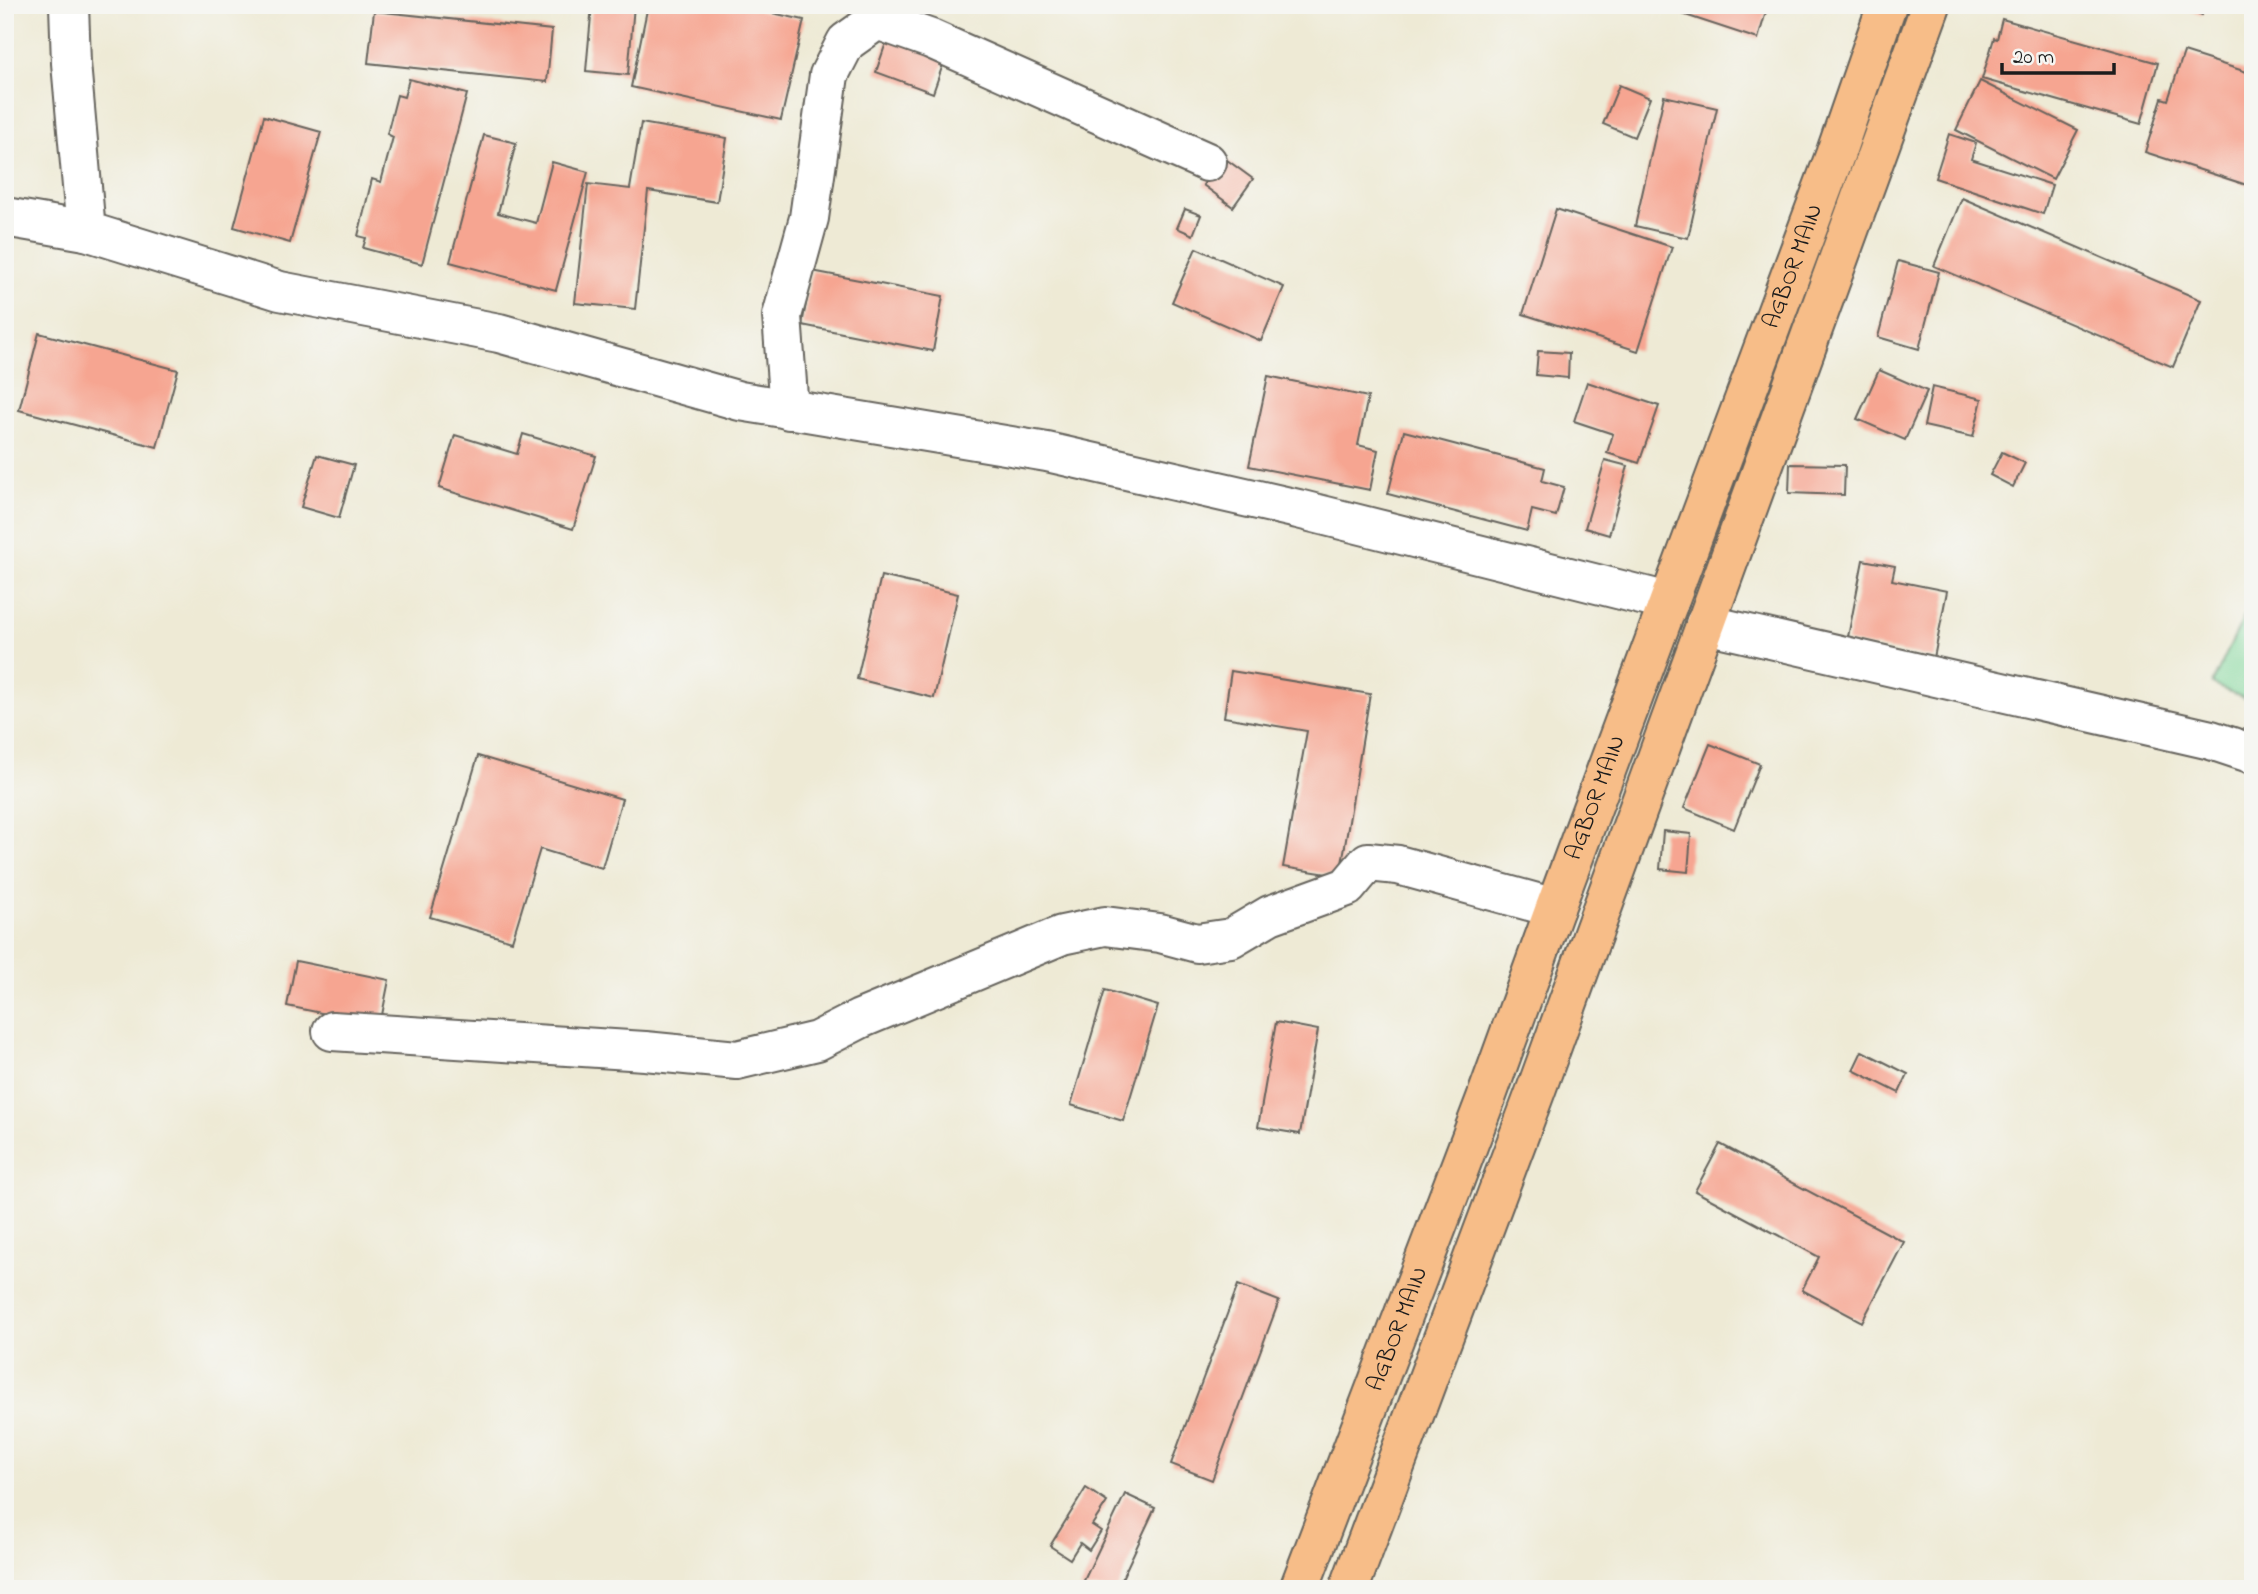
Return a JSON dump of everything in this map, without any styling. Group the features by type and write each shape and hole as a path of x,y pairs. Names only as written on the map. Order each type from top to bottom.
{"main road":[{"name":"AGBOR MAIN","path":"1299,1589 1485,1101 1835,155 1887,5"},
{"name":"AGBOR MAIN","path":"1349,1589 1536,1090 1931,5"}],"street":[{"path":"69,5 71,63 86,231"},
{"path":"789,410 782,316 810,218 829,75 846,42 871,12 1207,162"},
{"path":"5,217 86,231 280,291 499,333 740,401 1047,452 1298,509 1670,602"},
{"path":"1705,624 2211,740 2253,754"},
{"path":"332,1031 645,1051 737,1060 817,1041 860,1019 1062,935 1105,926 1160,933 1197,943 1231,937 1269,915 1347,887 1368,862 1398,865 1555,908"}],"green space":[{"path":"2253,598 2253,702 2212,684"}],"building":[{"path":"592,5 634,5 628,75 586,71"},
{"path":"648,5 736,5 804,20 781,120 631,87"},
{"path":"1655,5 1768,5 1758,39"},
{"path":"2174,5 2205,5 2202,15"},
{"path":"374,11 552,30 547,82 368,63"},
{"path":"2002,19 2158,63 2141,124 1982,79"},
{"path":"890,31 947,53 933,93 876,72"},
{"path":"2184,52 2253,74 2253,187 2145,152 2162,98 2168,100"},
{"path":"409,79 467,94 422,264 363,248 366,238 358,236 372,179 381,182 393,137 387,134 397,95 404,97"},
{"path":"1980,81 2078,130 2053,179 1956,130"},
{"path":"1619,85 1650,98 1634,137 1603,124"},
{"path":"1664,96 1717,108 1688,238 1635,226"},
{"path":"264,116 321,132 290,243 234,227"},
{"path":"641,123 727,138 717,202 648,191 635,309 575,303 588,184 630,189"},
{"path":"1949,134 1976,143 1971,159 2052,185 2043,214 1935,178"},
{"path":"484,135 516,143 498,213 536,223 552,162 588,172 556,290 450,262"},
{"path":"1223,157 1253,179 1233,207 1203,185"},
{"path":"1962,198 2201,300 2173,367 1934,266"},
{"path":"1185,209 1201,215 1193,235 1177,228"},
{"path":"1556,209 1672,247 1638,351 1523,314"},
{"path":"1196,248 1284,287 1261,341 1172,302"},
{"path":"1898,261 1939,272 1919,349 1878,337"},
{"path":"812,271 943,296 933,351 802,325"},
{"path":"39,333 178,370 157,447 19,410"},
{"path":"1538,351 1569,353 1568,378 1536,375"},
{"path":"1879,370 1927,391 1905,440 1857,419"},
{"path":"1268,376 1368,397 1358,445 1378,450 1370,490 1249,466"},
{"path":"1587,382 1659,406 1639,463 1607,453 1613,434 1574,421"},
{"path":"1932,387 1982,399 1973,437 1924,426"},
{"path":"1404,431 1545,468 1542,481 1564,487 1556,516 1532,510 1527,531 1388,494"},
{"path":"523,434 596,456 573,529 439,488 455,435 517,454"},
{"path":"2002,452 2025,463 2013,487 1990,475"},
{"path":"317,455 354,465 339,518 301,507"},
{"path":"1605,460 1628,466 1609,535 1585,528"},
{"path":"1790,464 1845,465 1844,495 1789,493"},
{"path":"1863,560 1895,566 1892,580 1947,591 1934,658 1847,642"},
{"path":"881,576 958,594 934,698 857,679"},
{"path":"1231,671 1370,694 1340,876 1283,867 1307,731 1224,717"},
{"path":"1710,744 1760,764 1734,829 1684,808"},
{"path":"478,756 622,799 602,868 540,849 512,941 430,917"},
{"path":"1663,831 1691,834 1688,872 1660,869"},
{"path":"296,961 389,980 380,1025 287,1006"},
{"path":"1105,990 1158,1006 1123,1121 1071,1105"},
{"path":"1276,1022 1318,1030 1300,1134 1258,1127"},
{"path":"1862,1051 1908,1074 1899,1093 1853,1070"},
{"path":"1720,1144 1904,1242 1862,1322 1802,1290 1819,1257 1695,1191"},
{"path":"1238,1285 1279,1301 1212,1480 1171,1464"},
{"path":"1086,1488 1107,1502 1092,1525 1101,1531 1089,1550 1080,1543 1070,1559 1050,1546"},
{"path":"1125,1494 1155,1508 1117,1589 1080,1589"}]}
